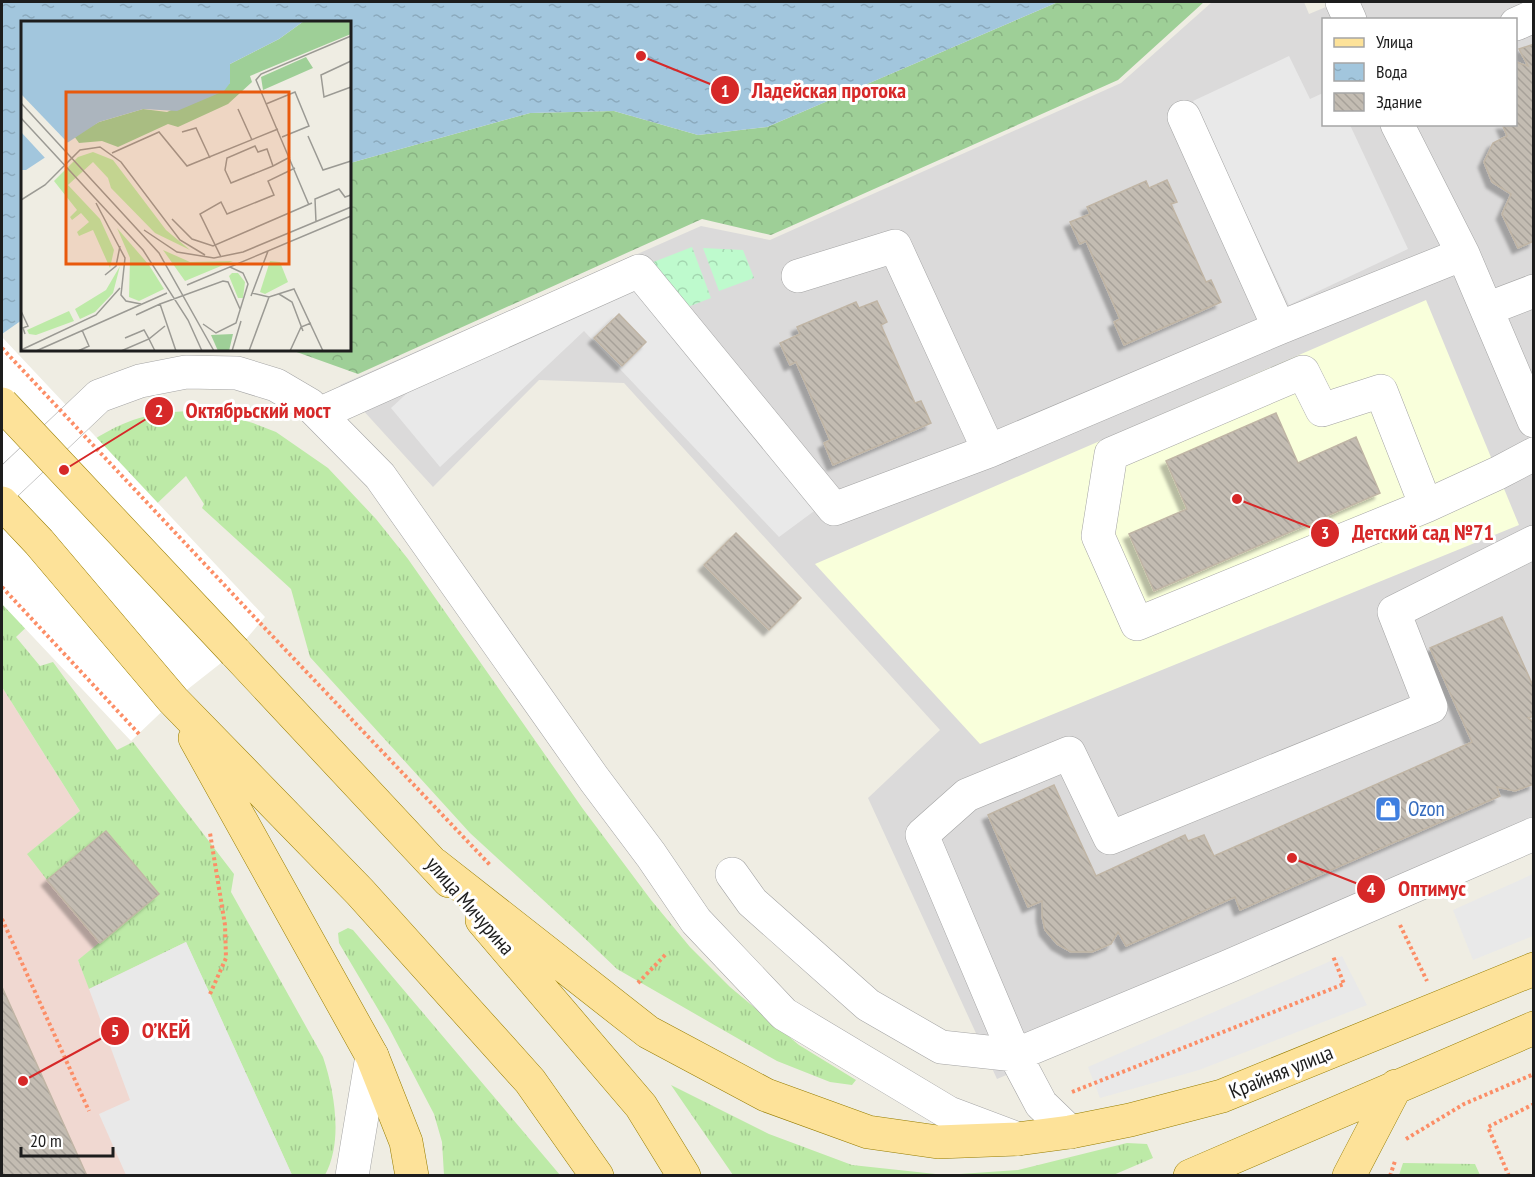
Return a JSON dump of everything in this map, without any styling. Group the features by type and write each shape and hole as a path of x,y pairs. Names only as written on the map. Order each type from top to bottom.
{"main road":[{"name":"улица Мичурина","path":"2,404 434,864 641,1106 684,1176"},
{"path":"2,503 39,542 174,700 360,892 530,1081 597,1176"},
{"path":"174,700 372,1056 406,1142 412,1176"},
{"name":"Крайняя улица","path":"434,864 648,1032 766,1095 868,1132 938,1142 1018,1139 1070,1132 1130,1120 1222,1096 1533,969"},
{"path":"1190,1176 1533,1028"},
{"path":"1349,1176 1396,1086"}],"lane":[{"path":"1342,2 1349,18"},
{"path":"1517,23 1533,16"},
{"path":"1184,117 1279,328"},
{"path":"1399,126 1488,309 1533,421"},
{"path":"798,276 896,246 989,451"},
{"path":"319,414 639,271 834,509 989,451 1279,328 1463,254"},
{"path":"1488,309 1533,291"},
{"path":"2,488 99,396 140,381 186,372 237,373 276,386 310,405 380,476 696,921 784,1014 949,1113 1018,1139"},
{"path":"1426,506 1381,391 1322,410 1303,372 1111,454 1098,536 1137,624 1426,506 1533,454"},
{"path":"1070,1132 1041,1104 1015,1055 922,835 967,795 1069,753 1110,838 1431,707 1394,612 1533,542"},
{"path":"732,874 752,902 868,1005 941,1047 1015,1055 1227,968 1533,834"},
{"path":"352,1176 372,1056"}],"path":[{"path":"2,348 492,866"},
{"path":"2,587 139,734"},
{"path":"209,830 225,925 226,958 210,994"},
{"path":"2,918 89,1112"},
{"path":"1390,929 1410,920"},
{"path":"1400,925 1427,981"},
{"path":"637,984 667,953"},
{"path":"1041,1104 1344,984 1332,954"},
{"path":"1402,1141 1464,1104 1533,1074"},
{"path":"1509,1176 1488,1127 1533,1104"}],"shaded area":[{"path":"1212,2 1304,2 1309,14 1338,2 1533,2 1533,851 997,1079 868,798 940,730 624,383 539,380 433,487 340,385 701,226 770,240 1121,83"},
{"path":"1289,56 1310,99 1322,93 1322,126 1350,126 1408,249 1289,305 1193,101"},
{"path":"639,271 821,506 779,537 584,331 440,467 391,408 441,362"},
{"path":"1426,300 1519,525 980,744 815,564"},
{"path":"2,687 80,811 28,854 100,943 78,960 89,988 186,942 292,1175 2,1175"},
{"path":"1533,874 1533,936 1473,960 1453,910"},
{"path":"186,942 292,1175 126,1175 99,1114 130,1100 89,989"},
{"path":"1342,956 1367,1005 1199,1070 1100,1098 1088,1067"}],"green space":[{"path":"1058,2 1204,2 1118,80 771,235 702,219 358,374 294,351 351,351 351,163 530,113 614,111 698,135 767,127"},
{"path":"692,247 711,298 672,313 638,268"},
{"path":"703,248 743,250 754,278 719,291"},
{"path":"188,411 235,418 276,432 328,468 376,519 408,559 583,809 651,900 690,947 730,987 799,1045 856,1080 852,1085 830,1082 777,1061 617,969 470,833 310,657 291,589 202,508 204,504 186,476 16,637 40,666 53,662 117,750 133,742 234,874 231,892 323,1057 334,1101 335,1117 334,1148 325,1175 292,1175 186,942 89,989 78,960 159,894 106,831 47,880 27,854 80,811 2,687 2,521 47,477 96,438 139,418"},
{"path":"348,928 353,930 560,1175 444,1175 442,1142 434,1114 388,1026 339,943 338,933"},
{"path":"671,1085 769,1134 852,1165 945,1175 1018,1170 1127,1143 1147,1144 1153,1158 1111,1176 733,1175"},
{"path":"1403,1163 1475,1164 1480,1175 1399,1175"}],"water":[{"path":"2,2 1058,2 767,127 698,135 614,111 530,113 351,163 351,21 21,21 21,321 2,334"}],"pier":[{"path":"2,337 265,617 235,652 174,700 131,741 2,604"}],"building":[{"path":"1534,44 1534,241 1518,248 1502,214 1511,194 1492,182 1484,162 1493,143 1507,136 1503,126 1517,126 1517,62 1528,66 1519,49"},
{"path":"1167,180 1177,202 1171,204 1206,282 1211,280 1221,302 1124,345 1114,322 1120,319 1086,241 1080,244 1070,222 1090,214 1087,207 1146,181 1149,188"},
{"path":"877,301 887,322 881,325 915,403 921,401 931,423 833,465 824,443 830,440 796,362 790,365 780,343 800,334 797,327 856,302 859,308"},
{"path":"619,314 646,342 622,366 594,338"},
{"path":"1276,413 1298,463 1356,437 1380,493 1154,591 1129,534 1187,509 1166,461"},
{"path":"736,533 801,598 769,630 704,565"},
{"path":"1502,617 1534,688 1534,716 1528,718 1534,722 1534,784 1515,791 1497,787 1500,796 1240,910 1235,897 1126,946 1118,932 1111,944 1092,952 1071,952 1057,944 1045,930 1042,901 1028,907 988,815 1054,785 1096,876 1185,835 1188,841 1204,835 1214,856 1472,742 1430,648"},
{"path":"106,831 159,894 100,943 47,880"},
{"path":"2,987 87,1176 2,1176"}],"place":[{"name":"Ладейская протока","path":"641,56"},
{"name":"Октябрьский мост","path":"64,470"},
{"name":"Детский сад №71","path":"1237,499"},
{"name":"Ozon","path":"1388,809"},
{"name":"Оптимус","path":"1292,858"},
{"name":"О’КЕЙ","path":"23,1081"}]}
